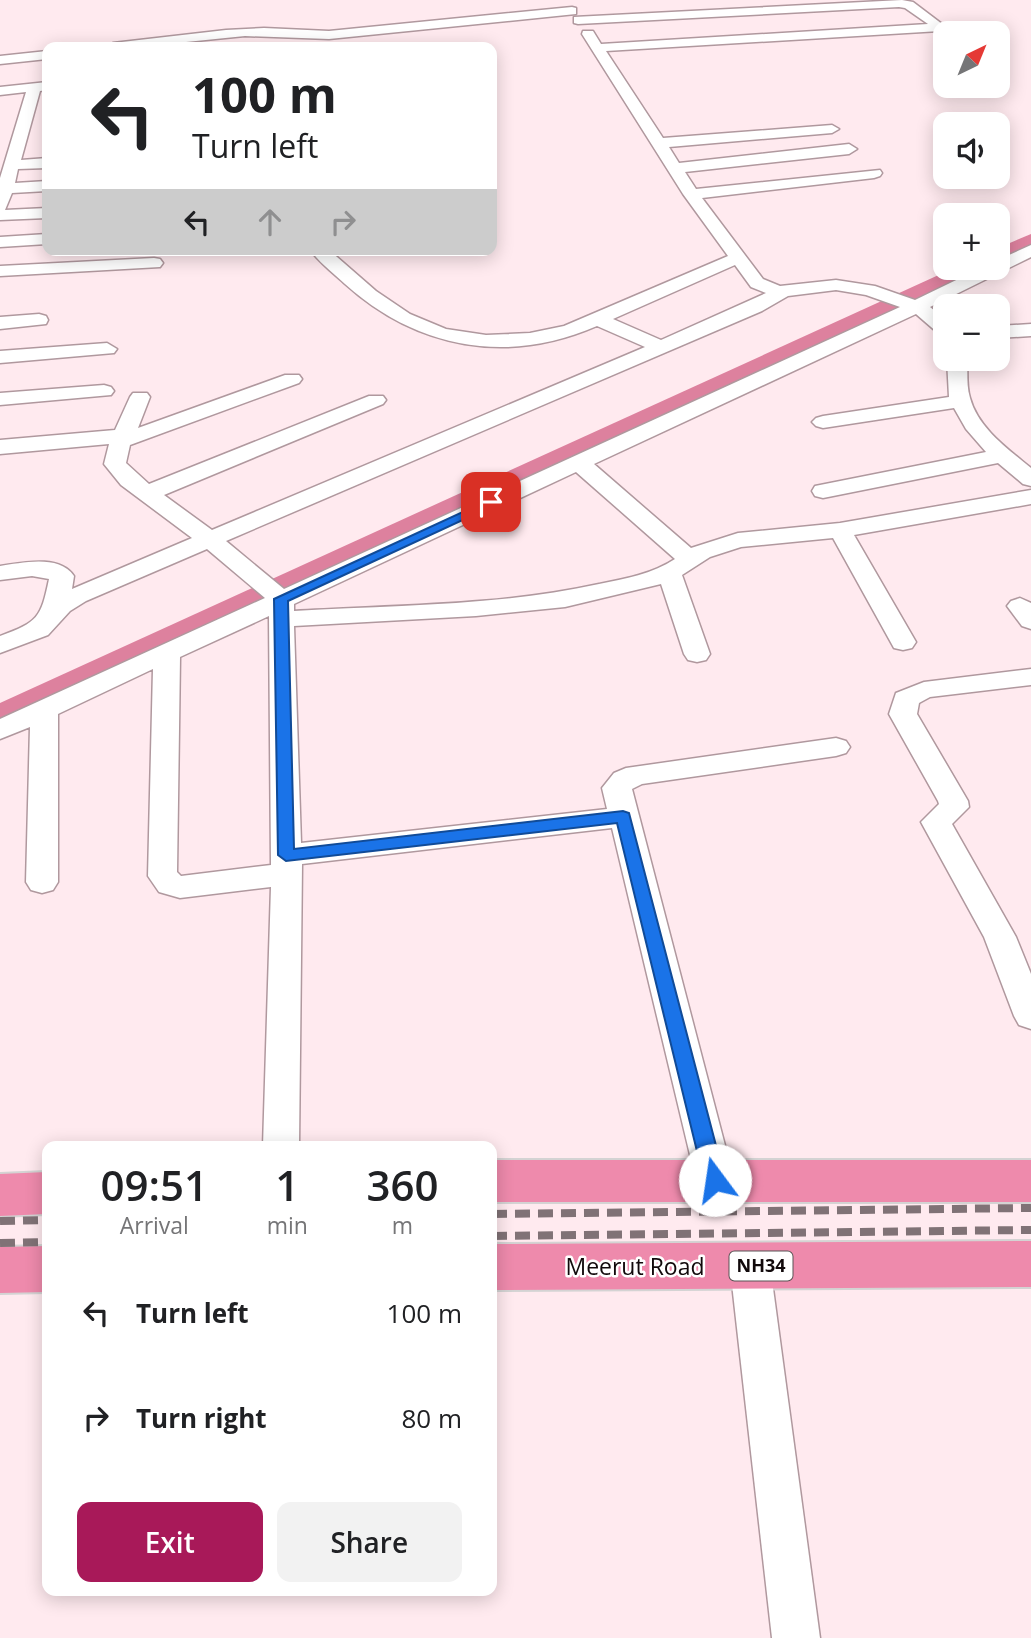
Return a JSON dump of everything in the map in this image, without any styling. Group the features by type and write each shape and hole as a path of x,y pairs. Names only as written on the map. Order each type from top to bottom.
{"highway":[{"path":"497,1181 1031,1181"},
{"path":"0,1195 42,1193"},
{"name":"Meerut Road","path":"497,1267 1031,1264"},
{"path":"0,1270 42,1269"}],"street":[{"path":"147,42 257,32 298,36 577,15 899,3 907,4 940,28 601,53"},
{"path":"577,15 691,194 737,258 765,289 784,291 835,285 869,290 906,303 933,318"},
{"path":"359,32 368,42"},
{"path":"601,53 933,40"},
{"path":"0,60 42,56"},
{"path":"0,91 41,87"},
{"path":"0,206 20,132 41,87"},
{"path":"658,143 832,129"},
{"path":"0,134 20,132"},
{"path":"675,169 849,149"},
{"path":"11,165 42,163"},
{"path":"691,194 874,173"},
{"path":"5,188 42,186"},
{"path":"0,215 42,213"},
{"path":"0,242 42,239"},
{"path":"1010,260 1031,250"},
{"path":"326,256 391,312 434,331 495,341 533,340 571,330 737,258"},
{"path":"0,271 154,263"},
{"path":"0,730 167,652 273,597 578,462 906,303 964,280"},
{"path":"0,645 39,630 55,611 77,596 755,307 784,291"},
{"path":"597,319 659,346"},
{"path":"0,323 38,320"},
{"path":"1010,331 1031,330"},
{"path":"0,357 107,349"},
{"path":"958,371 961,401 968,417 1003,455 1031,479"},
{"path":"0,447 123,438 292,379"},
{"path":"0,398 104,391"},
{"path":"141,397 115,464 129,480 210,540 273,597 514,606 643,582 720,545 738,540 840,530 1031,497"},
{"path":"148,492 376,400"},
{"path":"823,422 961,401"},
{"path":"823,491 1003,455"},
{"path":"578,462 680,566 697,654"},
{"path":"840,530 904,642"},
{"path":"0,573 46,569 56,571 62,576 55,611"},
{"path":"273,597 287,864 281,1141"},
{"path":"167,652 162,872 165,881 173,887 185,887 287,864 623,817"},
{"path":"1031,677 924,690 906,699 902,714 953,801 954,807 950,812 936,822 1000,937 1031,1016"},
{"path":"42,882 44,710"},
{"path":"715,1180 617,788 624,780 636,775 836,747"},
{"path":"750,1266 796,1638"}],"waterway":[{"path":"1010,249 1031,239"},
{"path":"0,714 943,280"}],"railway":[{"path":"497,1214 1031,1208"},
{"path":"0,1221 42,1220"},
{"path":"497,1236 1031,1230"},
{"path":"0,1243 42,1242"}],"route":[{"path":"491,502 281,599 286,855 623,817 715,1180"}]}
